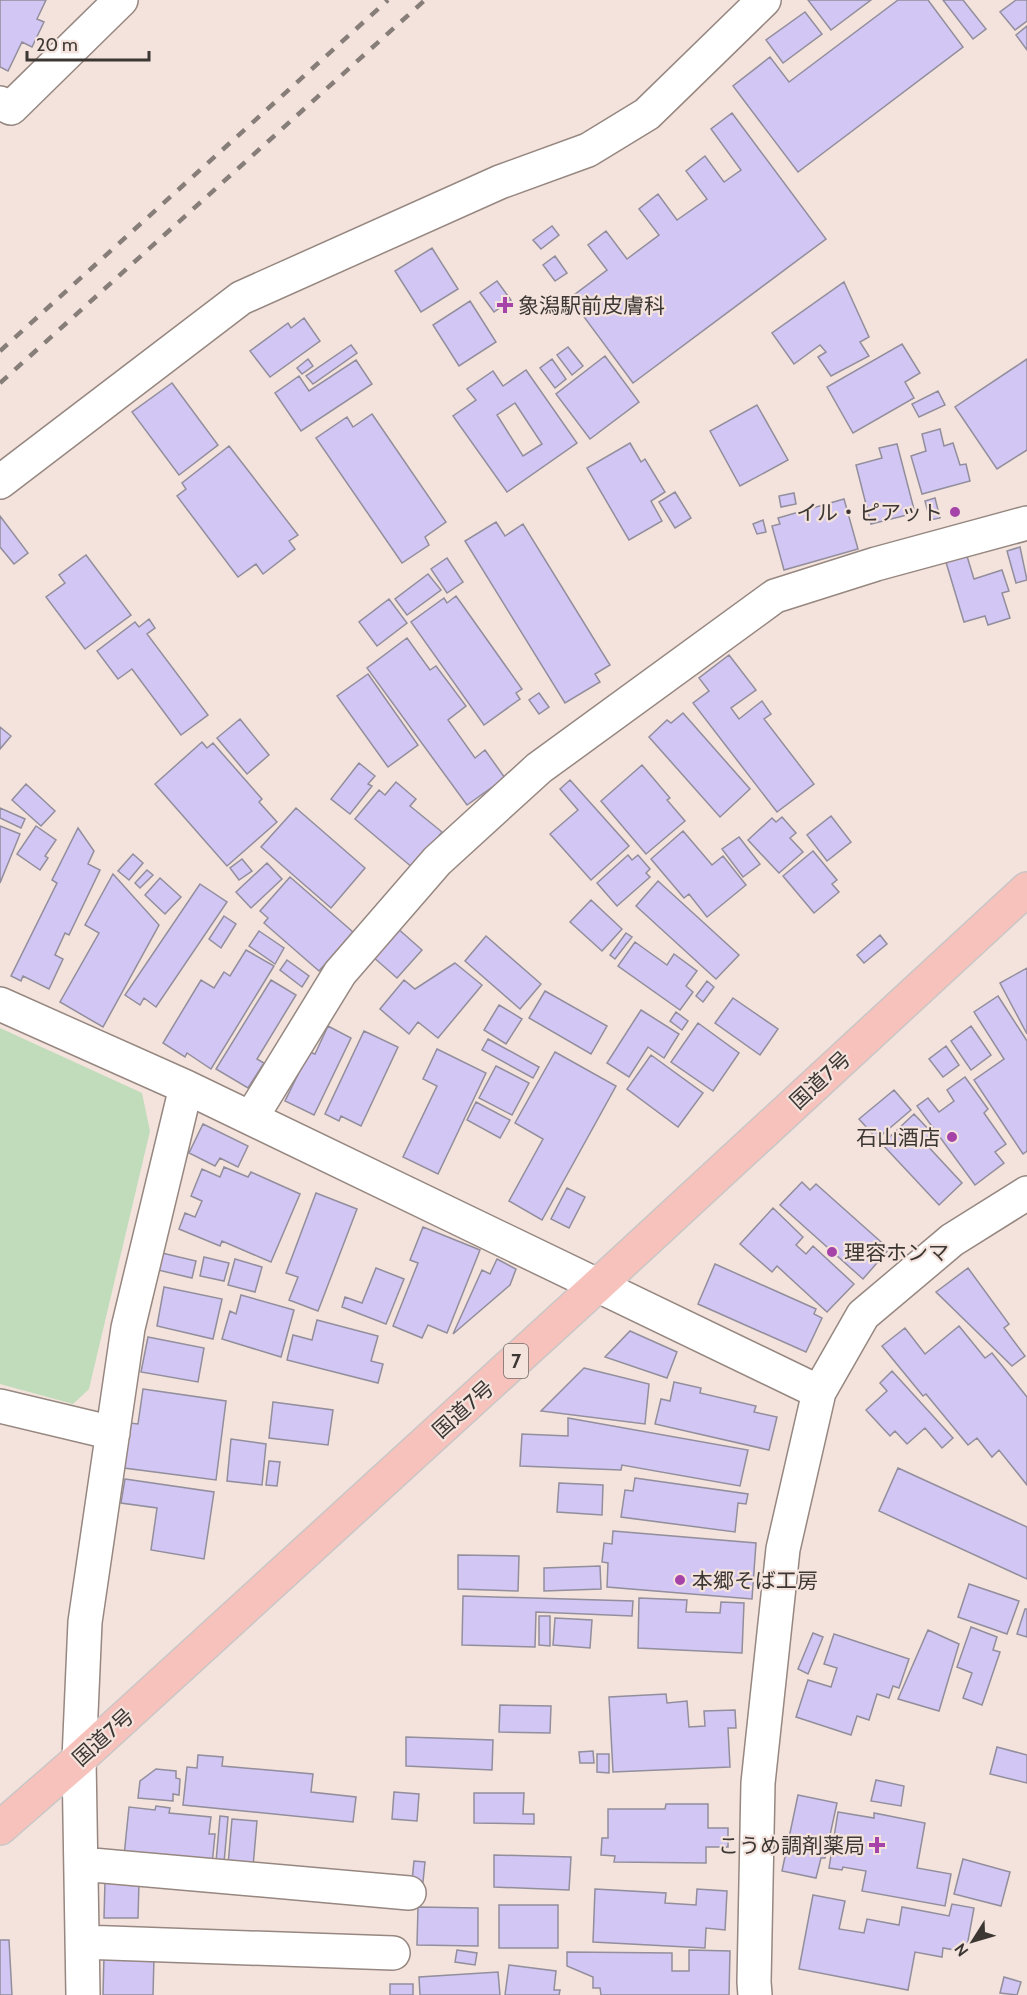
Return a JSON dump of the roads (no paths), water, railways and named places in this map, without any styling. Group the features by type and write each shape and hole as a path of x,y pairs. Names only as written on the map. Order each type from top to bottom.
{"highway":[{"name":"国道7号","path":"0,1828 79,1759 597,1286 1027,889"}],"street":[{"path":"4,110 121,0"},
{"path":"0,482 241,298 500,182 588,150 647,114 764,0"},
{"path":"251,1118 340,974 437,861 539,768 775,596 876,564 1027,523"},
{"path":"0,1004 186,1087 819,1392"},
{"path":"83,1995 79,1759 85,1622 128,1328 186,1087"},
{"path":"755,1995 759,1783 783,1548 819,1392 863,1315 952,1240 1027,1193"},
{"path":"0,1406 112,1433"},
{"path":"81,1864 410,1893"},
{"path":"82,1942 393,1953"}],"railway":[{"path":"0,351 388,0"},
{"path":"0,383 425,0"}],"place":[{"name":"象潟駅前皮膚科","path":"505,305"},
{"name":"イル・ピアット","path":"955,512"},
{"name":"石山酒店","path":"952,1137"},
{"name":"理容ホンマ","path":"832,1252"},
{"name":"本郷そば工房","path":"680,1580"},
{"name":"こうめ調剤薬局","path":"877,1845"}]}
